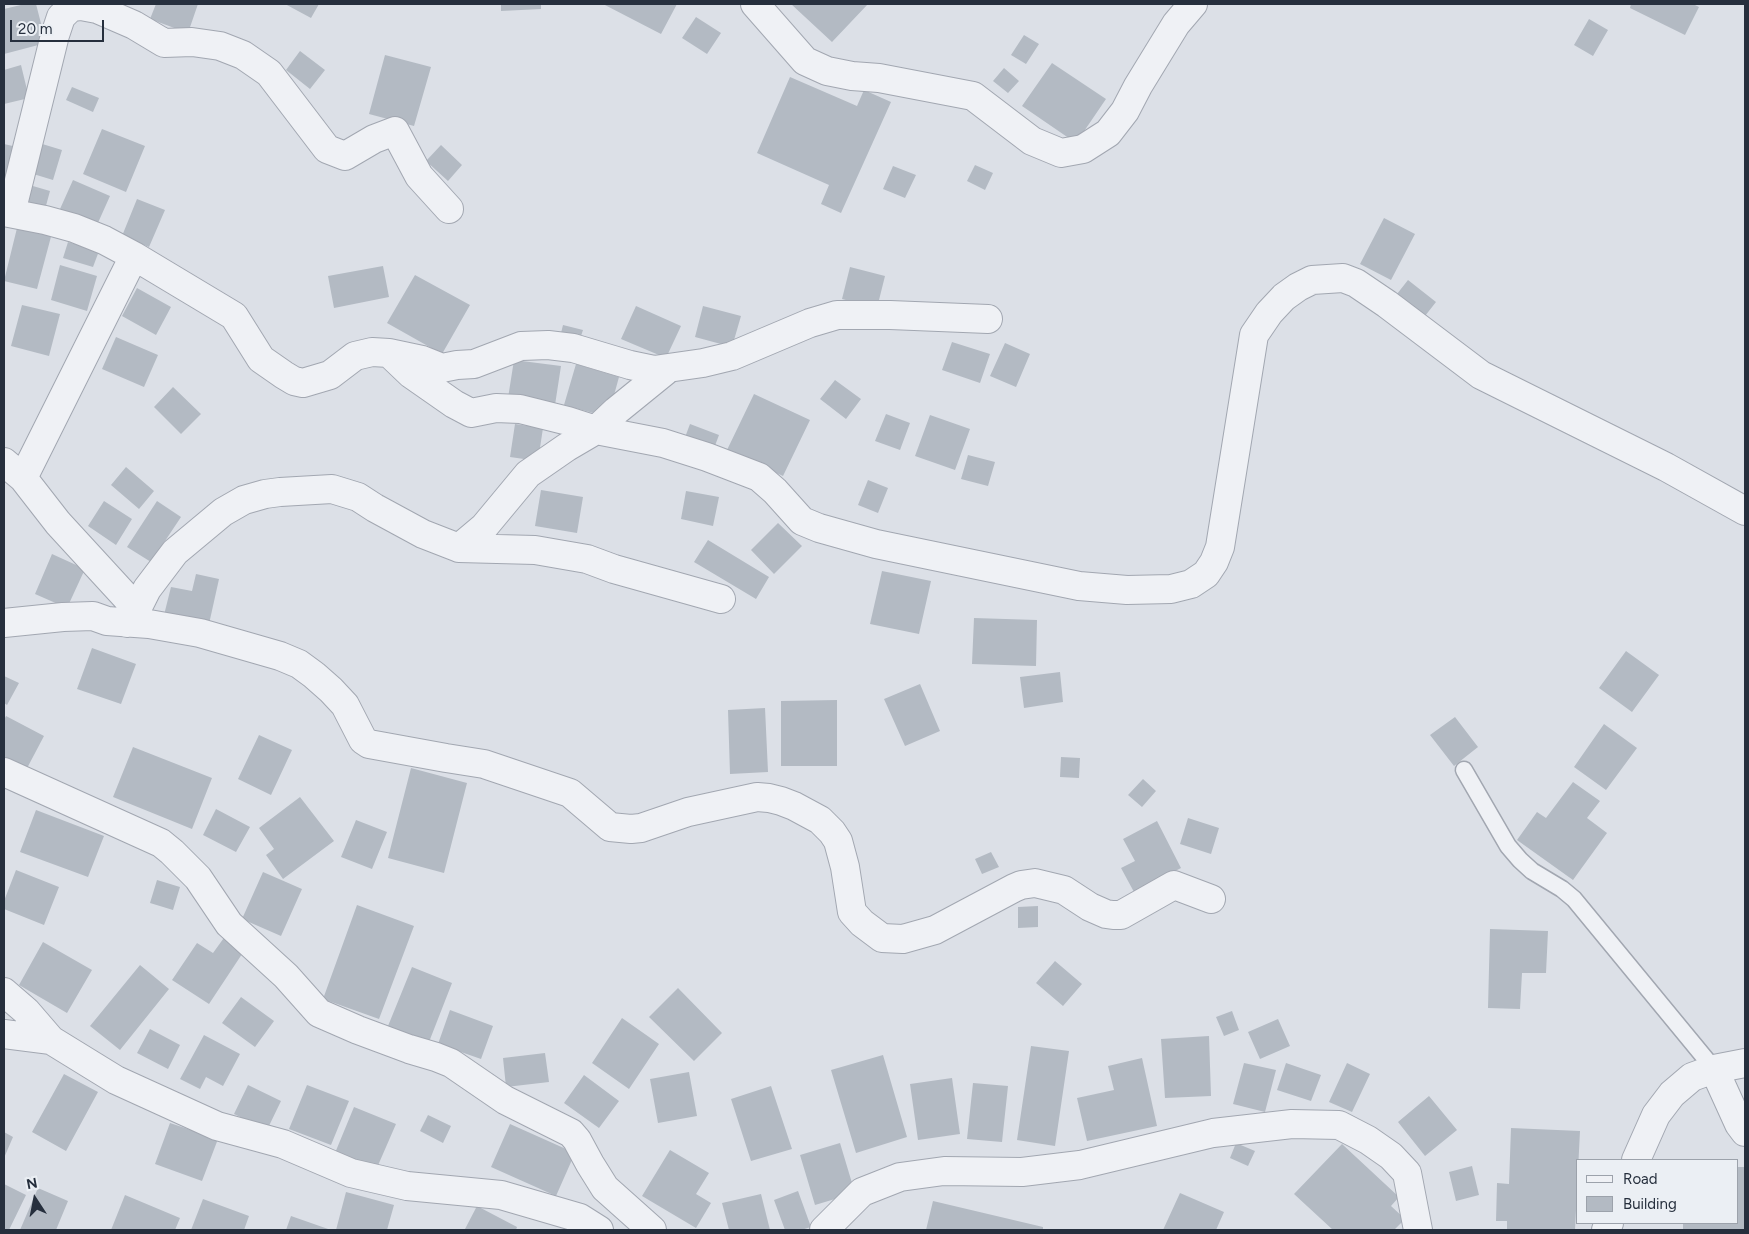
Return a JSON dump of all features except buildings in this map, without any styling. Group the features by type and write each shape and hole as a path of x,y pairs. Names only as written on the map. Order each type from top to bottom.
{"street":[{"path":"755,4 805,61 827,71 852,76 879,78 973,96 1032,141 1061,153 1083,149 1108,133 1124,111 1176,24 1193,4"},
{"path":"449,209 419,176 395,132 374,139 345,156 327,149 269,74 243,55 220,46 192,42 164,43 134,25 97,9 82,6 72,7 61,17 8,212 74,228 104,240 134,256 234,316 261,359 294,381 302,383 330,375 355,356 372,352 389,353 422,360 442,368 474,364 521,346 548,345 574,348 654,370 704,363 732,356 810,322 837,315 988,319"},
{"path":"134,256 13,470 132,616 149,624 200,633 280,656 299,664 314,675 346,705 363,740 369,744 484,764 570,793 610,827 642,828 688,812 757,797 769,798 794,806 820,820 832,832 838,841 845,867 852,912 862,924 882,938 902,939 934,930 1014,888 1035,883 1064,890 1090,907 1112,915 1121,914 1174,885 1211,899"},
{"path":"389,353 411,374 454,404 471,413 496,408 520,409 568,420 596,430 663,443 707,456 759,477 775,491 802,521 819,528 876,544 1079,586 1127,590 1170,589 1191,584 1206,574 1214,562 1220,547 1254,335 1269,313 1284,297 1298,287 1312,280 1343,278 1356,283 1387,304 1482,375 1666,467 1745,511"},
{"path":"460,548 484,527 528,474 566,447 596,430 616,410 669,368"},
{"path":"132,616 147,588 175,552 223,512 244,500 265,494 332,490 358,498 423,534 460,548 535,550 587,559 721,599"},
{"path":"4,623 93,616 107,621 132,616"},
{"path":"4,772 161,843 198,878 229,924 286,976 319,1013 358,1030 451,1063 505,1100 571,1134 577,1140 605,1188 652,1230"},
{"path":"4,992 26,1011 51,1040 116,1080 217,1126 283,1144 351,1174 407,1186 501,1195 580,1218 599,1230"},
{"path":"4,1034 51,1040"},
{"path":"1636,1159 1656,1115 1672,1094 1692,1077 1745,1063"},
{"path":"1714,1070 1739,1124 1745,1132"},
{"path":"824,1230 862,1192 900,1177 944,1171 1022,1172 1080,1165 1213,1132 1292,1124 1339,1126 1368,1140 1391,1156 1407,1173 1418,1230"}],"lane":[{"path":"1464,770 1508,846 1532,871 1562,889 1574,899 1714,1070"}]}
